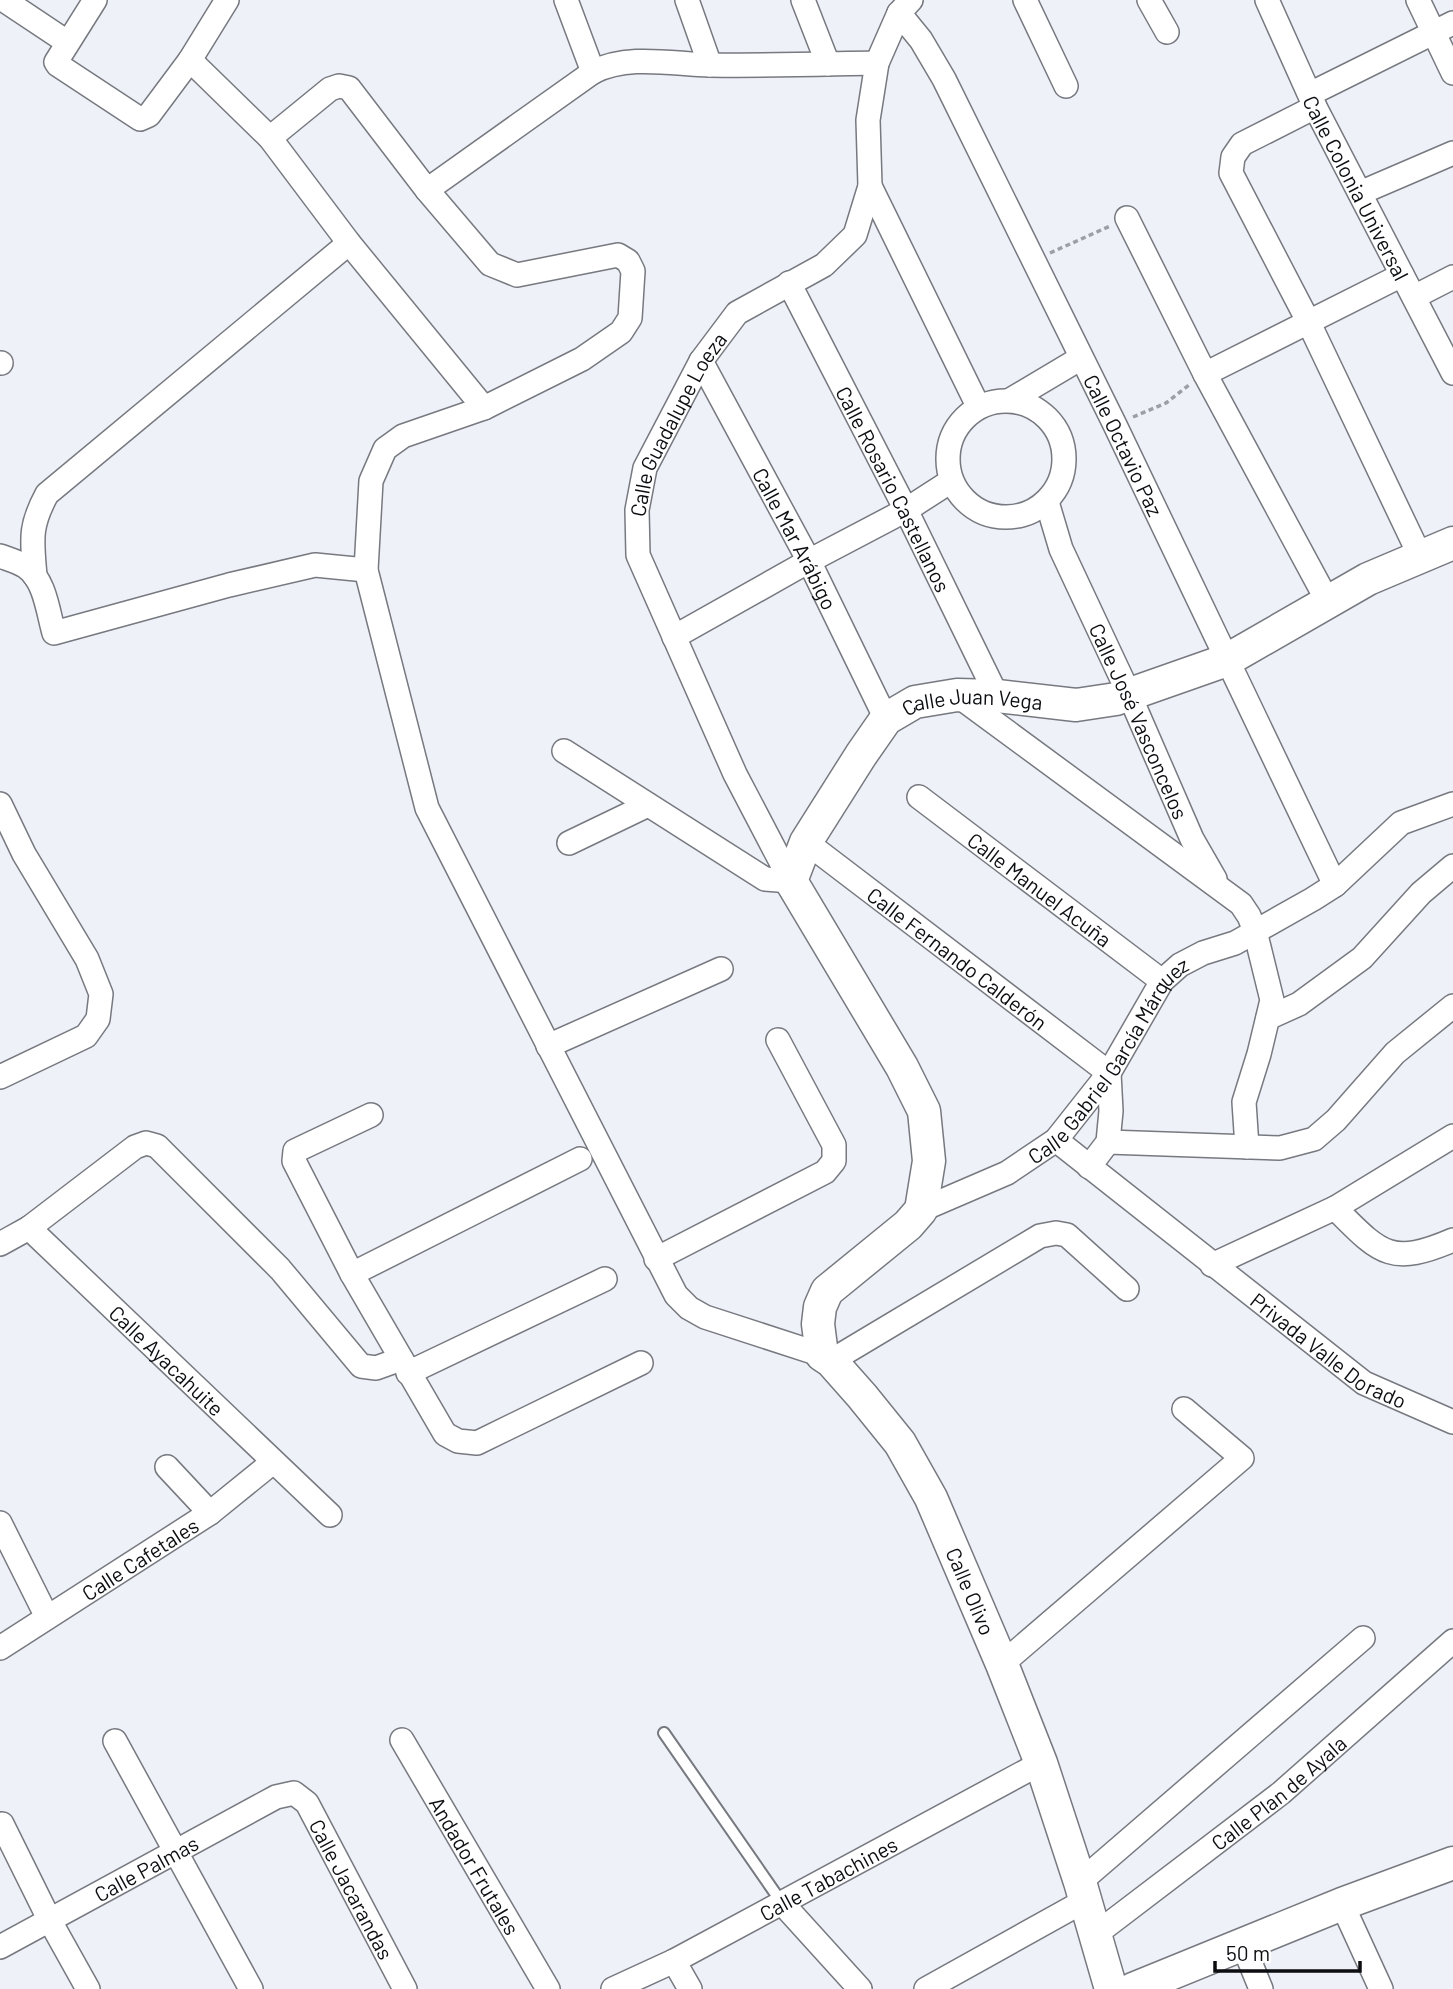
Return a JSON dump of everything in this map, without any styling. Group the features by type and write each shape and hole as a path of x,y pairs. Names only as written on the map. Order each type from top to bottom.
{"street":[{"path":"4,0 67,42"},
{"path":"95,0 57,58 58,65 140,119 145,118 190,60 228,0"},
{"path":"566,0 593,72"},
{"path":"687,0 710,65"},
{"path":"803,0 828,64"},
{"path":"1025,0 1066,86"},
{"path":"1149,0 1167,32"},
{"name":"Calle Colonia Universal","path":"1266,0 1312,100 1453,373"},
{"path":"1418,0 1443,28 1453,74"},
{"name":"Calle Guadalupe Loeza","path":"791,881 735,774 638,555 637,510 645,468 701,361 737,313 824,265 855,234 870,186 867,120 877,63 903,4"},
{"name":"Calle Octavio Paz","path":"903,4 944,79 1115,425 1335,885"},
{"path":"1420,556 1308,321 1231,173 1233,158 1242,144 1312,100 1443,28"},
{"path":"190,60 270,138 349,243 484,408"},
{"path":"427,190 593,72 608,65 657,61 710,65 877,63"},
{"path":"270,138 330,89 339,86 349,88 427,190 490,264 517,275 618,255 628,261 632,271 630,318 621,332 582,359 484,408 403,436 385,449 371,481 366,570 427,808 676,1295 689,1308 705,1317 827,1358 1040,1236 1067,1236 1127,1289"},
{"path":"1360,193 1453,153"},
{"path":"870,186 978,406"},
{"path":"1128,218 1205,374 1328,602"},
{"path":"35,576 32,535 36,515 47,494 349,243"},
{"path":"1205,374 1402,275"},
{"path":"1414,298 1453,277"},
{"name":"Calle Rosario Castellanos","path":"789,283 998,696"},
{"path":"1012,399 1043,412 1063,439 1064,473 1047,502 1023,516 994,517 968,504 951,481 947,453 957,425 978,406 1012,399 1081,358"},
{"name":"Calle Mar Arábigo","path":"701,361 809,561 886,719"},
{"path":"674,637 906,510 951,481"},
{"name":"Calle José Vasconcelos","path":"1047,502 1061,549 1129,694 1192,839 1222,890"},
{"name":"Calle José Vasconcelos","path":"1023,516 1061,549"},
{"name":"Calle Juan Vega","path":"791,881 806,842 886,719 915,702 957,695 998,696 1076,705 1116,699 1227,660 1368,579 1453,543"},
{"path":"0,556 26,567 35,576 54,632 314,565 366,570"},
{"path":"957,695 1241,904 1255,931 1272,1000 1244,1102 1247,1147"},
{"path":"564,751 765,879 791,881 902,1067 924,1111 929,1161 921,1210"},
{"name":"Calle Manuel Acuña","path":"919,797 1163,981"},
{"path":"0,804 24,854 87,958 101,994 98,1019 86,1036 0,1077"},
{"name":"Calle Gabriel García Márquez","path":"827,1358 818,1324 820,1307 827,1291 908,1225 921,1210 1007,1173 1056,1140 1109,1073 1163,981 1180,965 1203,953 1235,943 1335,885 1401,823 1453,804"},
{"path":"569,843 648,805"},
{"name":"Calle Fernando Calderón","path":"806,842 1109,1073"},
{"path":"1268,1018 1299,1004 1362,958 1421,893 1453,866"},
{"path":"548,1046 721,969"},
{"path":"1108,1142 1280,1148 1314,1139 1336,1121 1395,1053 1453,1006"},
{"path":"656,1259 825,1172 834,1161 834,1145 778,1040"},
{"path":"1089,1167 1108,1142 1111,1111 1109,1073"},
{"path":"371,1115 295,1151 293,1156 352,1274 445,1434 458,1441 477,1443 641,1363"},
{"path":"1212,1265 1335,1208 1453,1136"},
{"name":"Privada Valle Dorado","path":"1056,1140 1364,1383 1453,1422"},
{"path":"0,1244 29,1228 135,1147 146,1143 157,1146 280,1269 361,1366 405,1366 605,1279"},
{"path":"352,1274 580,1159"},
{"path":"1335,1208 1370,1243 1395,1254 1424,1252 1453,1240"},
{"name":"Calle Ayacahuite","path":"29,1228 330,1514"},
{"name":"Calle Olivo","path":"827,1358 900,1443 931,1498 1041,1763 1083,1891 1111,1989"},
{"path":"1002,1664 1242,1458 1184,1409"},
{"name":"Calle Cafetales","path":"0,1648 210,1513 273,1462"},
{"path":"167,1467 210,1513"},
{"path":"0,1523 47,1617"},
{"path":"926,1989 1083,1891 1363,1638"},
{"name":"Calle Plan de Ayala","path":"1096,1934 1282,1793 1453,1641"},
{"name":"Andador Frutales","path":"402,1740 548,1989"},
{"path":"115,1741 251,1989"},
{"name":"Calle Tabachines","path":"613,1989 674,1961 1041,1763"},
{"name":"Calle Palmas","path":"0,1947 276,1797 294,1793"},
{"name":"Calle Jacarandas","path":"294,1793 307,1803 405,1989"},
{"path":"2,1824 50,1922 88,1989"},
{"path":"1133,1989 1342,1904 1453,1863"},
{"path":"782,1903 860,1989"},
{"path":"1342,1904 1381,1989"},
{"path":"1243,1945 1261,1989"},
{"path":"674,1961 690,1989"}],"lane":[{"path":"664,1733 782,1903"}],"path":[{"path":"1032,261 1128,218"},
{"path":"1115,425 1166,403 1205,374"}]}
